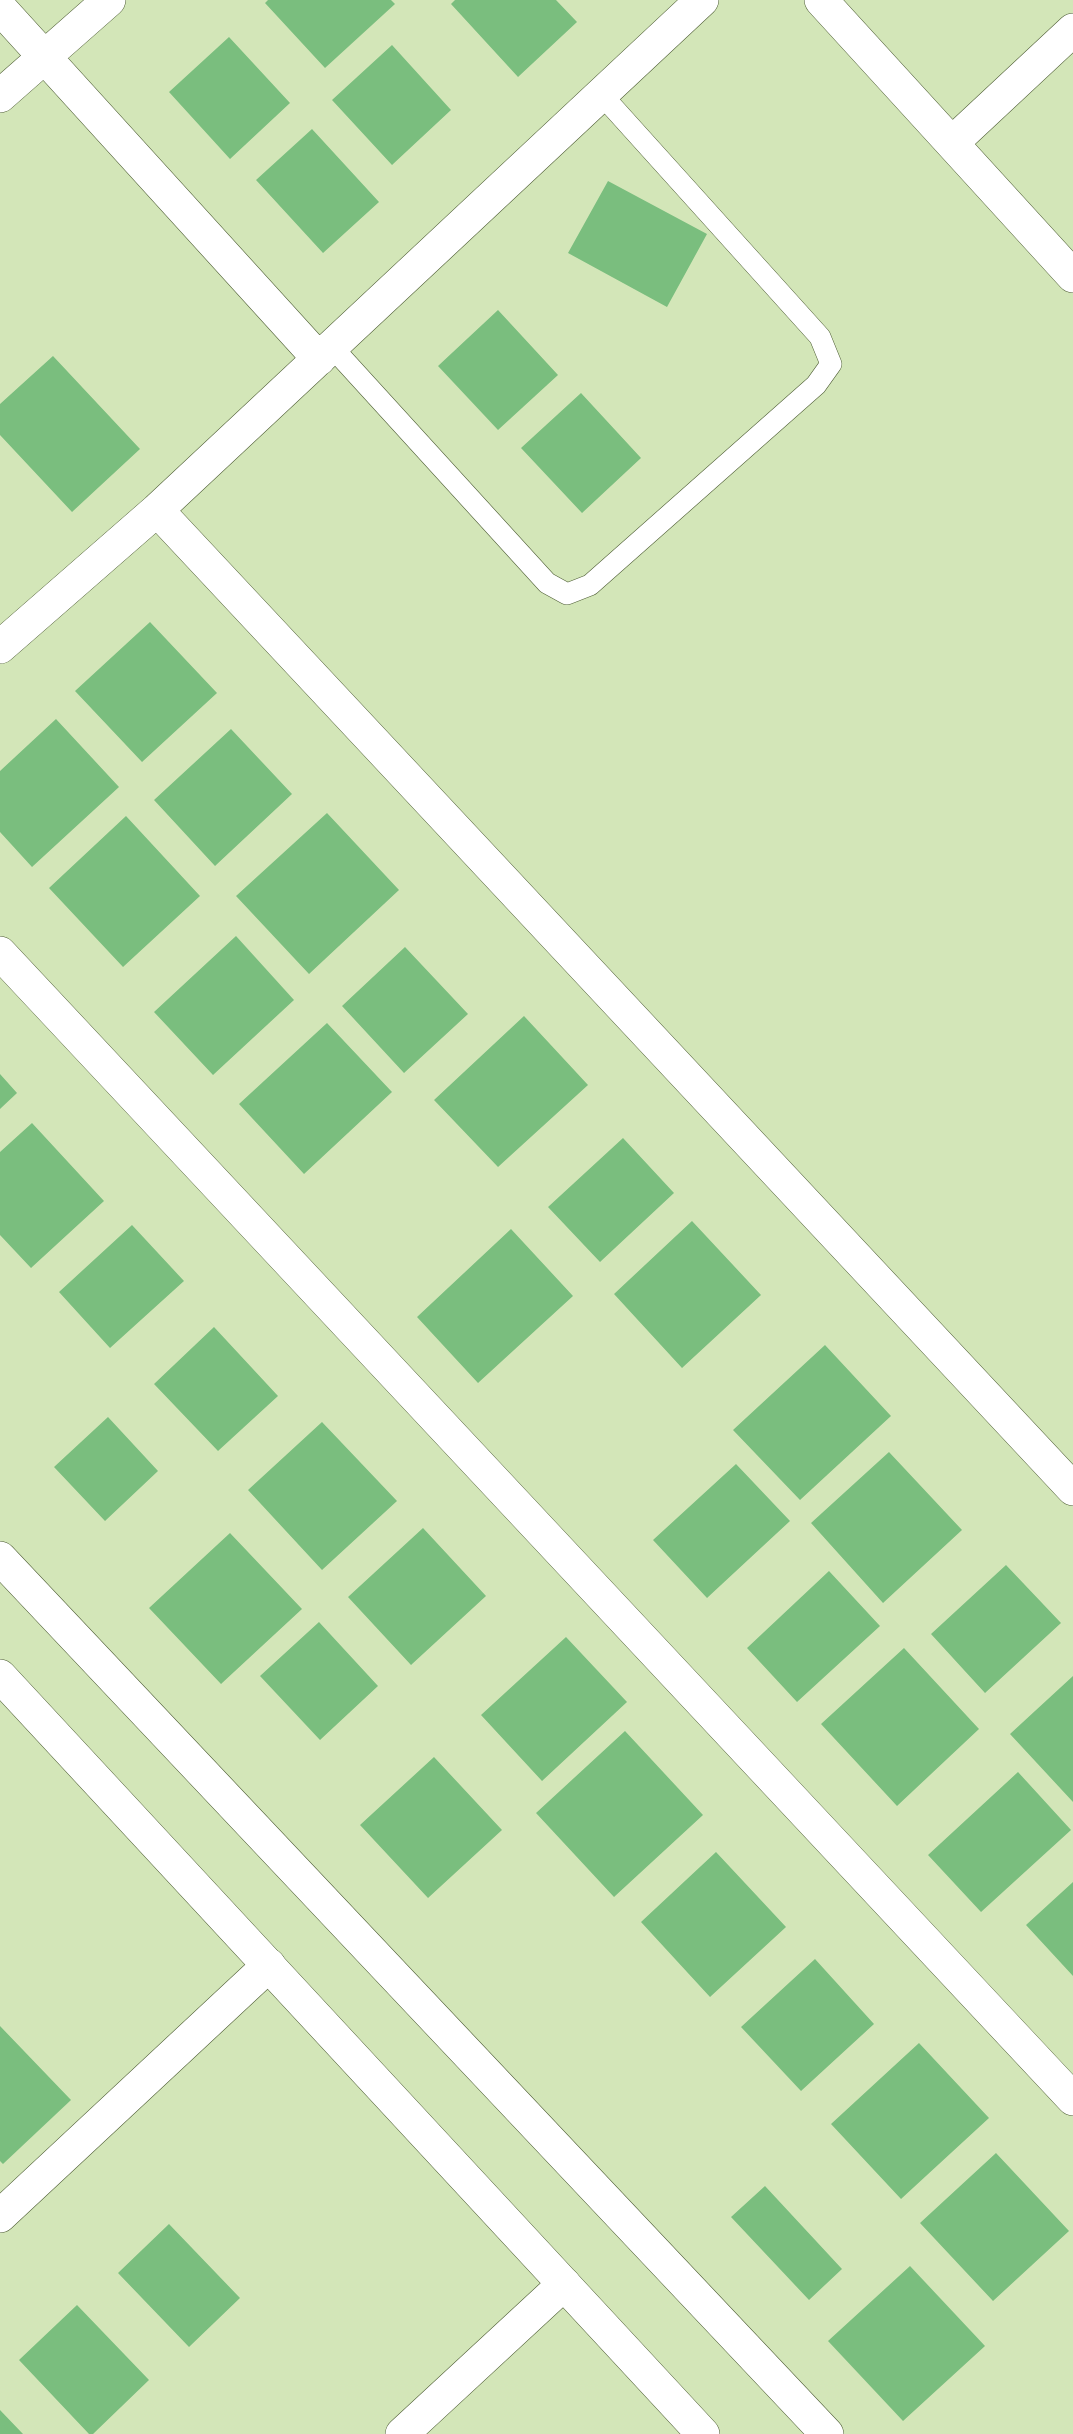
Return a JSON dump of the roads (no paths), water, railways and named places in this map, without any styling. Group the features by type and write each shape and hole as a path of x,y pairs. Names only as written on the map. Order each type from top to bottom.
{"street":[{"path":"0,96 109,0"},
{"path":"0,647 157,510 702,0"},
{"path":"821,0 1073,276"},
{"path":"0,8 325,353"},
{"path":"952,143 1073,30"},
{"path":"157,510 1073,1489"},
{"path":"0,953 1073,2098"},
{"path":"0,1558 827,2434"},
{"path":"0,1676 703,2434"},
{"path":"0,2216 268,1965"},
{"path":"402,2434 564,2284"}],"lane":[{"path":"325,353 547,583 567,594 590,585 816,385 831,364 820,337 601,94"}]}
